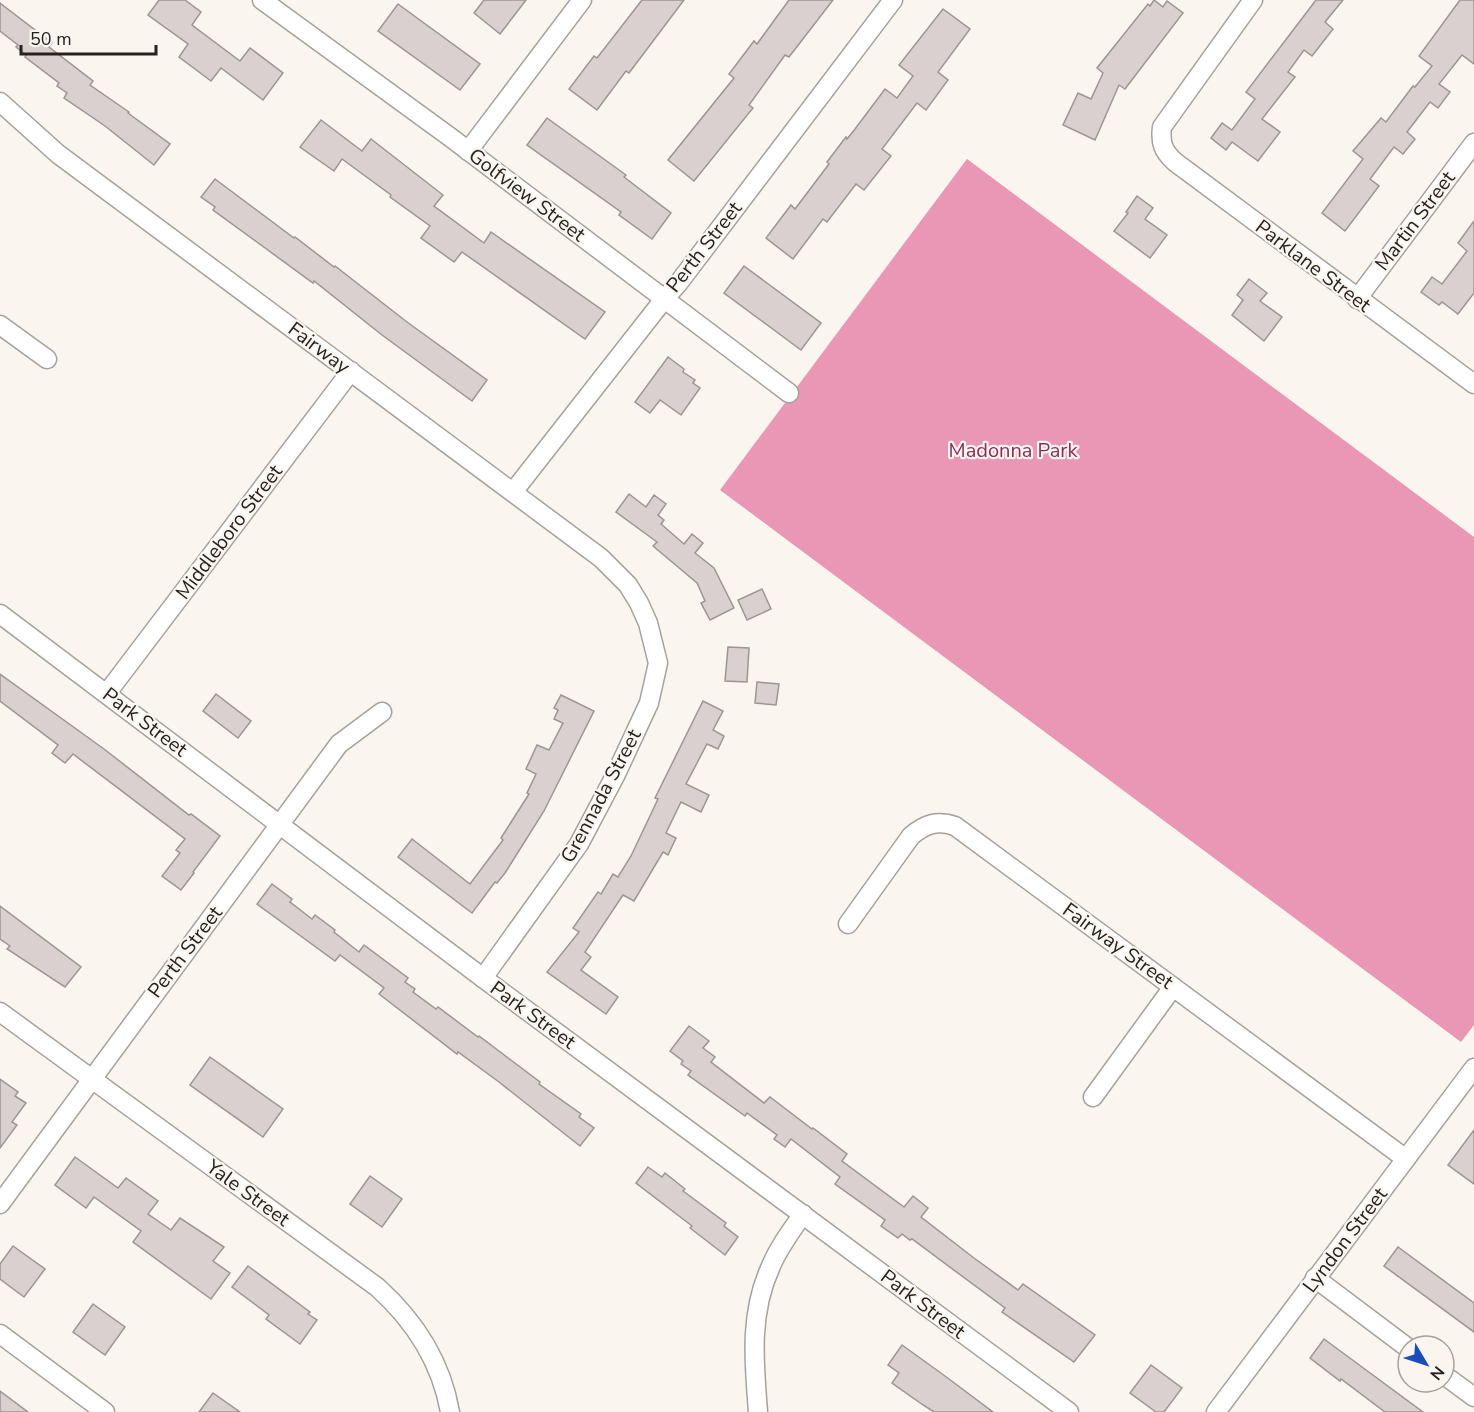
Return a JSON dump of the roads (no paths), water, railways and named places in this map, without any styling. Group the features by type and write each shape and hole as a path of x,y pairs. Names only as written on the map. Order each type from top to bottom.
{"street":[{"path":"468,151 582,0"},
{"name":"Perth Street","path":"513,492 677,285 892,0"},
{"name":"Parklane Street","path":"1253,0 1168,116 1162,127 1160,139 1166,153 1357,299 1474,384"},
{"name":"Golfview Street","path":"268,2 789,393"},
{"name":"Fairway","path":"0,102 58,154 601,558 617,573 635,596"},
{"name":"Martin Street","path":"1357,299 1474,143"},
{"path":"0,325 47,359"},
{"name":"Middleboro Street","path":"107,693 351,371"},
{"name":"Grennada Street","path":"483,978 579,844 616,774 649,703 658,663 648,623 635,596"},
{"name":"Park Street","path":"0,614 483,978 1069,1412"},
{"name":"Perth Street","path":"0,1203 339,744 382,712"},
{"name":"Fairway Street","path":"848,924 911,836 930,824 946,823 955,826 1406,1159"},
{"path":"1093,1096 1173,987"},
{"name":"Yale Street","path":"0,1012 392,1300 415,1327 433,1358 450,1412"},
{"name":"Lyndon Street","path":"1216,1412 1474,1068"},
{"path":"758,1412 753,1353 755,1321 760,1295 771,1265 803,1215"},
{"path":"1316,1278 1396,1339"},
{"path":"0,1334 105,1412"},
{"path":"1456,1384 1474,1397"}],"park label":[{"name":"Madonna Park","path":"1013,450"}]}
